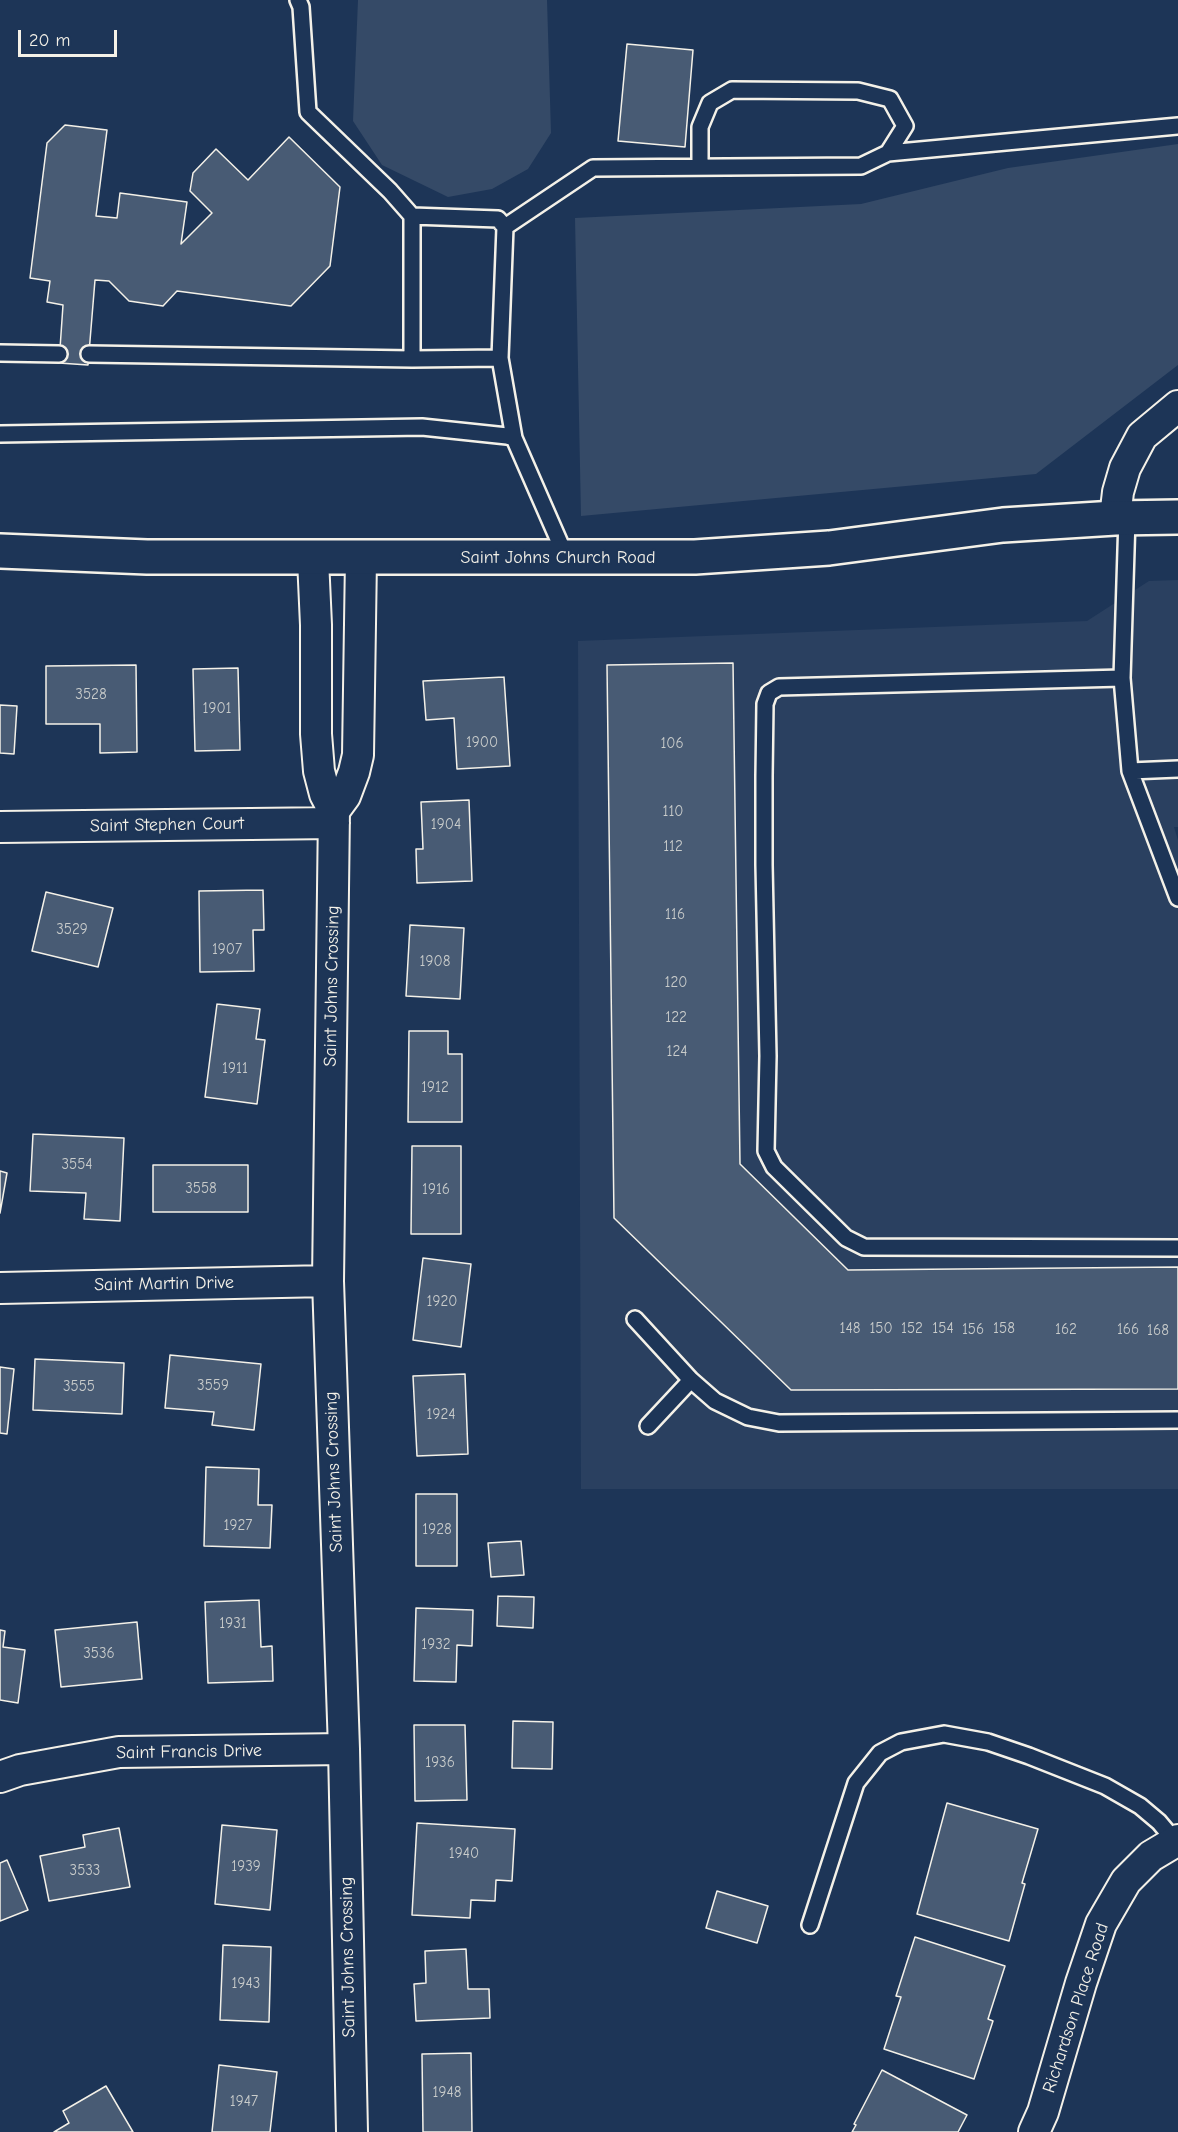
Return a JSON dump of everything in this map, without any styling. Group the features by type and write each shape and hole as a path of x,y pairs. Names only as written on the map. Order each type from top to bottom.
{"street":[{"path":"1121,518 1118,492 1125,468 1142,436 1175,411"},
{"name":"Saint Johns Church Road","path":"0,551 147,557 313,559 696,557 829,548 1003,525 1178,517"},
{"name":"Saint Johns Crossing","path":"334,817 354,772 358,755 361,558"},
{"name":"Saint Johns Crossing","path":"313,559 316,625 316,734 319,771 334,817 328,1281 344,1749 352,2132"},
{"name":"Saint Stephen Court","path":"0,827 334,817"},
{"name":"Saint Martin Drive","path":"0,1288 328,1281"},
{"name":"Saint Francis Drive","path":"0,1777 20,1770 119,1752 344,1749"},
{"name":"Richardson Place Road","path":"1034,2132 1043,2112 1101,1924 1126,1881 1151,1856 1176,1840"}],"lane":[{"path":"298,0 302,7 308,112 390,191 412,216 412,359"},
{"path":"700,167 700,127 706,111 710,103 732,90 858,91 890,99 905,126 888,153"},
{"path":"505,227 593,168 861,166 888,153 1178,126"},
{"path":"412,216 498,219 505,227 500,358 514,438 566,557"},
{"path":"0,353 59,354"},
{"path":"88,354 412,359 500,358"},
{"path":"0,434 422,427 514,438"},
{"path":"1121,518 1122,678 1130,771 1173,874 1178,898"},
{"path":"1122,678 779,687 769,693 765,704 764,776 768,1056 766,1151 774,1167 798,1191 846,1238 864,1247 1178,1248"},
{"path":"1130,771 1178,769"},
{"path":"635,1319 691,1380 715,1401 748,1418 779,1424 1178,1420"},
{"path":"648,1426 691,1380"},
{"path":"810,1925 856,1783 880,1752 901,1742 944,1734 988,1742 1029,1756 1105,1786 1140,1806 1176,1840"}],"shaded area":[{"path":"358,0 547,0 551,133 528,169 492,189 448,197 382,165 353,121"},
{"path":"1178,144 1178,365 1036,474 581,516 575,218 861,204 1008,168"},
{"path":"1178,580 1178,827 1174,827 1178,840 1178,1489 581,1489 578,641 1087,621 1149,581"}],"building":[{"path":"627,44 693,50 685,147 618,141"},
{"path":"65,125 107,130 96,216 117,218 120,193 187,202 181,244 212,213 190,191 193,173 216,149 248,180 289,137 340,187 330,266 291,306 177,291 163,306 129,301 109,281 95,280 88,365 59,363 63,305 47,302 50,281 30,278 47,143"},
{"path":"733,663 740,1164 848,1270 1178,1267 1178,1389 791,1390 614,1218 607,665"},
{"path":"136,665 137,752 100,753 100,724 46,724 46,666"},
{"path":"238,668 240,750 195,751 193,669"},
{"path":"504,677 510,766 457,769 454,718 426,720 423,681"},
{"path":"0,705 17,706 14,754 0,753"},
{"path":"469,800 472,881 417,883 416,849 423,849 421,802"},
{"path":"263,890 264,930 253,930 254,971 200,972 199,891"},
{"path":"46,892 113,908 98,967 32,951"},
{"path":"410,925 464,928 460,999 406,996"},
{"path":"217,1004 260,1009 256,1039 265,1040 257,1104 205,1097"},
{"path":"409,1031 448,1031 448,1054 462,1054 462,1122 408,1122"},
{"path":"33,1134 124,1138 120,1221 84,1219 86,1193 30,1191"},
{"path":"412,1146 461,1146 461,1234 411,1234"},
{"path":"153,1165 248,1165 248,1212 153,1212"},
{"path":"0,1171 7,1173 0,1213"},
{"path":"423,1258 471,1264 461,1347 413,1340"},
{"path":"170,1355 261,1364 254,1430 212,1425 214,1412 165,1408"},
{"path":"35,1359 124,1363 122,1414 33,1410"},
{"path":"0,1367 14,1369 7,1434 0,1433"},
{"path":"465,1374 468,1454 417,1456 413,1376"},
{"path":"206,1467 259,1469 258,1505 272,1505 270,1548 204,1546"},
{"path":"416,1494 457,1494 457,1566 416,1566"},
{"path":"521,1541 524,1575 491,1577 488,1543"},
{"path":"498,1596 534,1597 533,1628 497,1626"},
{"path":"259,1600 261,1647 272,1646 273,1681 208,1683 205,1602"},
{"path":"416,1608 473,1610 472,1646 457,1645 456,1682 414,1681"},
{"path":"137,1622 142,1679 61,1687 55,1630"},
{"path":"0,1630 5,1631 3,1647 25,1650 18,1703 0,1700"},
{"path":"513,1721 553,1722 552,1769 512,1768"},
{"path":"414,1725 465,1725 467,1800 415,1801"},
{"path":"947,1803 1038,1829 1022,1883 1025,1884 1009,1941 917,1914"},
{"path":"417,1823 515,1829 512,1881 496,1880 495,1901 471,1900 470,1918 412,1915"},
{"path":"222,1825 277,1830 270,1910 215,1904"},
{"path":"119,1828 130,1887 49,1901 40,1856 85,1847 83,1835"},
{"path":"7,1860 28,1910 0,1921 0,1863"},
{"path":"717,1891 768,1906 757,1943 706,1928"},
{"path":"915,1937 1005,1966 988,2019 993,2021 974,2079 884,2049 901,1997 896,1996"},
{"path":"223,1945 271,1947 269,2022 220,2020"},
{"path":"466,1949 468,1989 489,1989 490,2018 416,2021 414,1984 426,1983 425,1951"},
{"path":"471,2053 472,2132 423,2132 422,2054"},
{"path":"219,2065 277,2072 270,2132 212,2132"},
{"path":"882,2070 967,2115 958,2132 852,2132"},
{"path":"106,2086 133,2132 54,2132 69,2123 63,2111"}]}
